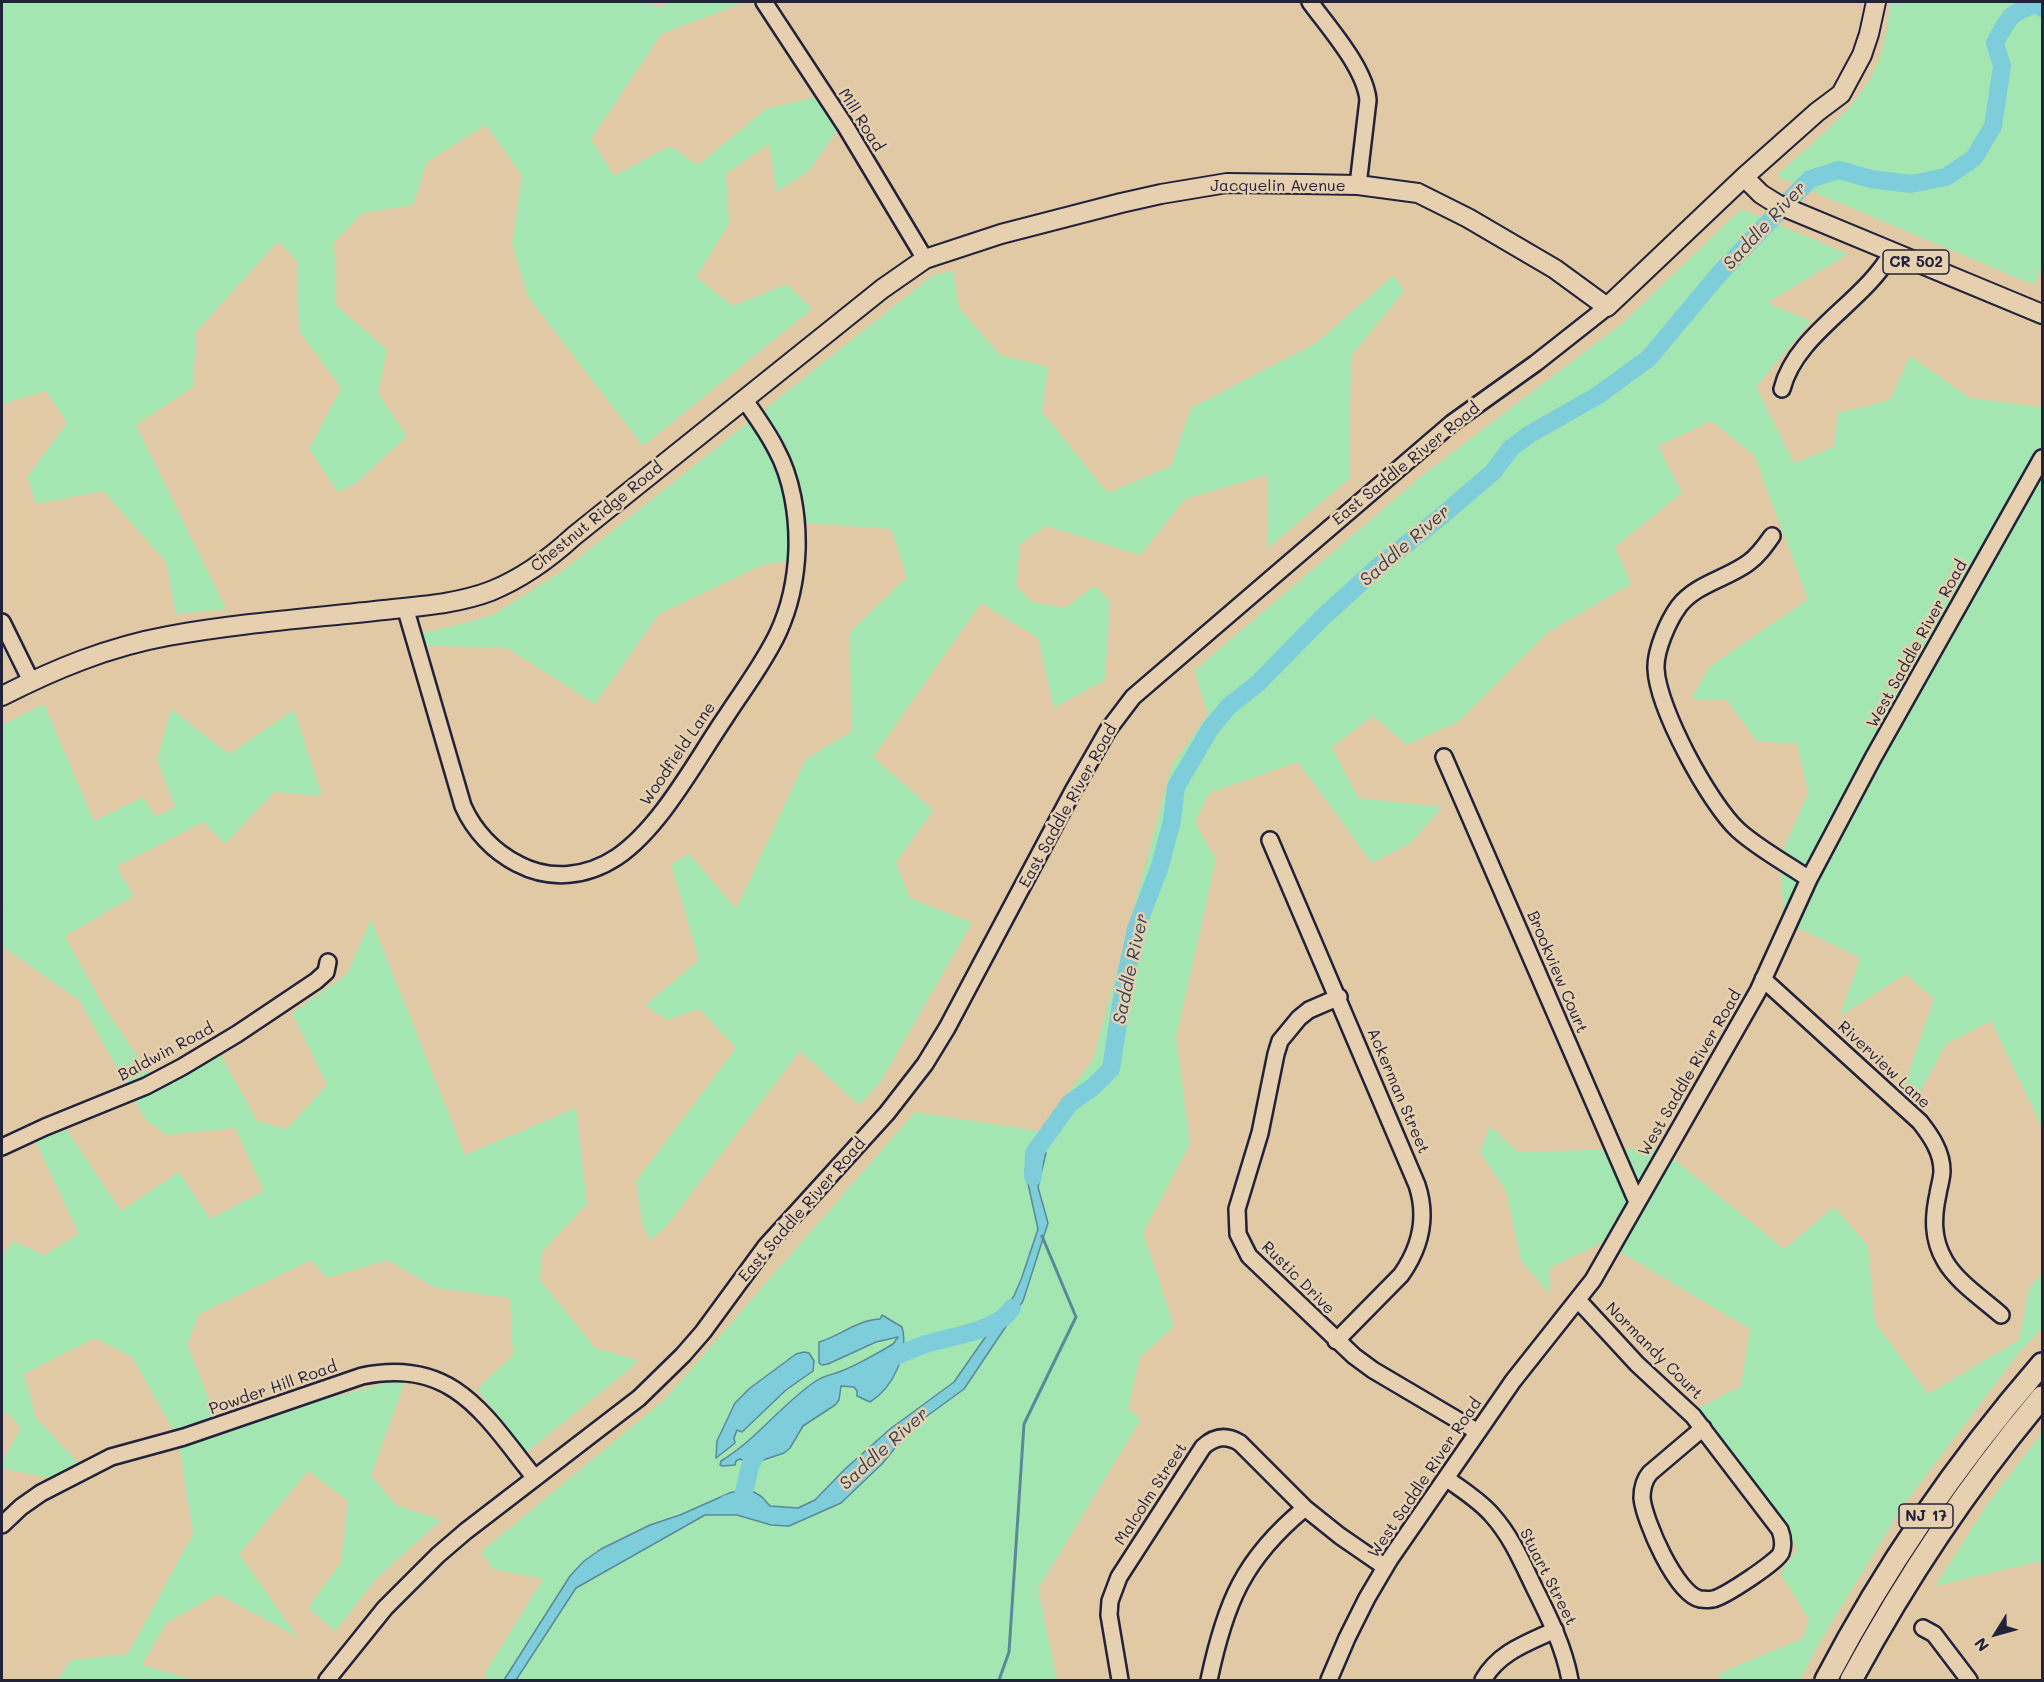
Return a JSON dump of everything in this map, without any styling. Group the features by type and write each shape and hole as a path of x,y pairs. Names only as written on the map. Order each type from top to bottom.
{"highway":[{"name":"NJ 17","path":"1826,1680 1879,1587 1941,1494 1996,1420 2043,1364"},
{"name":"NJ 17","path":"1851,1680 1897,1600 1958,1506 2043,1397"}],"main road":[{"name":"East Saddle River Road","path":"1607,307 1744,177 1841,93 1862,55 1876,2"},
{"name":"CR 502","path":"1744,177 1765,197 1790,209 2043,314"},
{"name":"Jacquelin Avenue","path":"925,259 1001,234 1121,203 1206,185 1227,183 1358,185 1418,193 1449,208 1555,269 1607,307"},
{"name":"Chestnut Ridge Road","path":"2,696 70,663 102,652 169,636 444,604 468,599 512,582 533,570 882,289 925,259"}],"street":[{"name":"Mill Road","path":"764,2 846,128 925,259"},
{"path":"1310,2 1358,70 1367,90 1368,100 1358,185"},
{"path":"1782,389 1790,365 1874,278 1892,252"},
{"name":"East Saddle River Road","path":"327,1680 410,1581 466,1531 639,1398 677,1361 703,1332 766,1246 906,1089 954,1017 1073,790 1102,740 1133,697 1452,423 1536,363 1607,307"},
{"name":"Woodfield Lane","path":"405,607 463,806 469,821 482,837 511,860 540,873 570,874 589,871 617,856 646,829 670,800 768,653 788,607 797,547 794,502 776,448 744,399"},
{"name":"West Saddle River Road","path":"1329,1680 1347,1638 1385,1567 1513,1381 1593,1280 1763,979 1809,879 1908,696 2043,458"},
{"path":"1772,536 1762,550 1746,564 1692,593 1681,604 1666,629 1656,658 1656,672 1685,752 1702,782 1722,810 1738,829 1809,879"},
{"path":"2,622 31,681"},
{"name":"Brookview Court","path":"1444,757 1637,1202"},
{"name":"Ackerman Street","path":"1270,840 1417,1185 1422,1206 1422,1222 1416,1250 1401,1275 1336,1341"},
{"name":"Baldwin Road","path":"2,1147 45,1126 146,1086 211,1051 316,981 326,972 328,962"},
{"name":"Riverview Lane","path":"1763,979 1920,1122 1929,1133 1940,1156 1942,1172 1935,1210 1935,1239 1945,1262 2001,1315"},
{"name":"Rustic Drive","path":"1339,998 1309,1010 1299,1018 1281,1041 1276,1054 1260,1132 1237,1209 1236,1222 1243,1245 1250,1256 1336,1341 1373,1370 1478,1432"},
{"name":"Normandy Court","path":"1578,1300 1637,1364 1694,1416 1780,1530 1783,1539 1781,1554 1775,1561 1714,1599 1699,1599 1692,1596 1678,1581 1655,1538 1642,1499 1644,1480 1650,1473 1703,1428"},
{"name":"Powder Hill Road","path":"2,1526 21,1507 40,1493 111,1457 184,1437 362,1376 378,1373 411,1373 432,1378 451,1386 466,1396 535,1478"},
{"name":"Malcolm Street","path":"1120,1680 1110,1621 1110,1601 1114,1588 1203,1447 1218,1438 1233,1439 1240,1443 1305,1508 1385,1567"},
{"name":"Stuart Street","path":"1446,1478 1474,1498 1504,1530 1555,1630 1568,1666 1570,1680"},
{"path":"1209,1680 1226,1615 1243,1577 1257,1554 1274,1535 1305,1508"},
{"path":"1923,1628 1934,1634 1947,1648 1970,1680"},
{"path":"1483,1680 1490,1668 1509,1652 1555,1630"}],"green space":[{"path":"2,2 644,2 661,7 672,2 746,2 661,34 591,139 614,176 670,146 698,165 766,109 823,95 842,124 808,172 776,192 769,144 726,174 729,224 696,277 733,306 787,284 812,309 643,446 528,297 512,244 522,176 486,125 427,162 413,205 362,213 334,243 336,305 387,350 378,393 407,436 355,484 338,492 309,449 341,388 299,331 297,261 278,241 196,332 193,387 136,425 226,609 176,614 166,562 103,491 36,504 27,477 67,423 46,391 2,404"},
{"path":"1891,2 2042,2 2042,265 2034,285 1776,176 1840,118 1862,91 1879,59"},
{"path":"1741,209 1848,254 1767,303 1811,321 1756,387 1794,463 1834,447 1838,413 1890,400 1910,356 1970,398 2042,407 2042,1127 1991,1021 1946,1044 1915,1101 1897,1105 1934,999 1906,974 1840,1016 1860,958 1784,921 1780,857 1808,793 1797,744 1757,741 1726,699 1691,699 1709,667 1808,599 1754,455 1711,421 1658,446 1682,493 1615,547 1631,584 1548,632 1458,722 1407,745 1373,716 1332,747 1358,798 1442,807 1411,843 1372,863 1298,762 1209,793 1195,823 1216,859 1176,1038 1190,1144 1143,1233 1174,1326 1140,1357 1128,1409 1141,1419 1038,1589 1057,1680 485,1680 486,1671 543,1579 493,1569 481,1552 664,1400 915,1112 1039,1131 1093,1060 1172,765 1208,714 1194,671 1423,475 1624,322"},
{"path":"953,271 959,308 1000,355 1048,367 1042,412 1108,493 1171,466 1191,408 1316,343 1394,275 1404,291 1351,356 1349,479 1268,548 1267,475 1185,499 1140,555 1046,526 1020,544 1016,586 1032,602 1065,608 1094,586 1110,600 1105,680 1054,708 1038,638 981,603 873,757 933,810 896,863 910,898 972,923 879,1084 859,1105 800,1051 664,1229 650,1240 642,1223 636,1181 736,1048 699,1009 667,1020 645,1005 699,960 671,864 689,854 736,909 806,759 852,731 849,633 907,577 891,529 791,522 788,561 764,564 659,614 595,704 507,648 409,645 407,634 434,631 493,615 561,572 933,275"},
{"path":"44,704 94,821 143,797 156,817 175,807 157,759 171,709 229,754 294,710 322,796 274,792 225,844 203,822 116,867 134,896 65,936 102,1004 156,1084 218,1050 257,1121 287,1129 327,1085 292,1013 347,974 371,919 465,1155 576,1108 587,1204 542,1252 540,1280 595,1348 638,1360 527,1452 477,1389 513,1355 510,1298 436,1288 387,1260 327,1278 311,1260 199,1314 187,1345 220,1426 406,1378 371,1476 396,1505 441,1520 374,1581 335,1631 308,1608 341,1562 348,1501 308,1471 239,1554 298,1637 218,1594 166,1623 142,1665 194,1680 57,1680 71,1660 128,1654 193,1534 178,1438 132,1357 95,1338 24,1374 36,1418 84,1469 57,1480 2,1468 2,1462 21,1428 9,1415 2,1413 2,1257 13,1241 44,1255 79,1234 33,1136 62,1123 121,1211 179,1172 210,1219 264,1191 235,1128 166,1135 145,1119 80,1001 2,946 2,912 5,911 2,905 2,725"},
{"path":"1490,1126 1518,1152 1660,1148 1784,1249 1834,1207 1868,1246 1875,1323 1928,1394 2019,1340 2029,1289 2042,1273 2042,1328 2018,1354 1905,1503 1820,1641 1800,1680 1721,1680 1718,1674 1803,1638 1809,1620 1780,1573 1798,1549 1696,1409 1741,1386 1750,1329 1603,1242 1549,1268 1549,1293 1521,1261 1506,1191 1480,1152"},
{"path":"2042,1433 2042,1561 1935,1586 1989,1502"}],"water":[{"path":"1046,1153 1038,1187 1048,1223 1023,1301 964,1389 912,1427 882,1464 841,1503 789,1526 771,1525 737,1515 705,1515 576,1588 516,1680 504,1680 570,1576 584,1561 601,1549 650,1525 680,1515 732,1492 754,1492 770,1506 798,1508 815,1500 845,1469 890,1429 954,1382 1014,1296 1022,1277 1038,1229 1025,1170 1030,1155"},
{"path":"882,1315 902,1327 904,1337 897,1369 886,1388 878,1396 870,1402 857,1396 854,1387 841,1386 839,1400 835,1405 803,1426 790,1448 784,1453 760,1461 748,1462 740,1459 735,1465 720,1465 721,1461 734,1453 813,1383 852,1367 893,1344 898,1337 876,1342 828,1364 819,1363 819,1342 856,1325 880,1319"},
{"path":"809,1353 814,1361 813,1371 786,1390 742,1432 737,1430 735,1443 716,1458 717,1441 735,1403 750,1388 796,1354"}],"waterway":[{"name":"Saddle River","path":"1033,1177 1034,1153 1070,1103 1093,1087 1111,1069 1124,985 1136,929 1160,866 1172,821 1176,787 1210,729 1229,706 1257,684 1322,618 1380,565 1493,472 1511,448 1530,434 1597,396 1649,358 1719,274 1810,179 1839,170 1871,179 1911,184 1946,177 1974,158 1993,126 2002,66 1995,43 2010,18 2020,10 2037,4 2042,8"},
{"path":"999,1680 1009,1652 1024,1424 1076,1317 1042,1236"},
{"name":"Saddle River","path":"882,1362 926,1344 973,1332 996,1322 1012,1308"},
{"name":"Saddle River","path":"727,1504 742,1500 751,1463 765,1440"}]}
